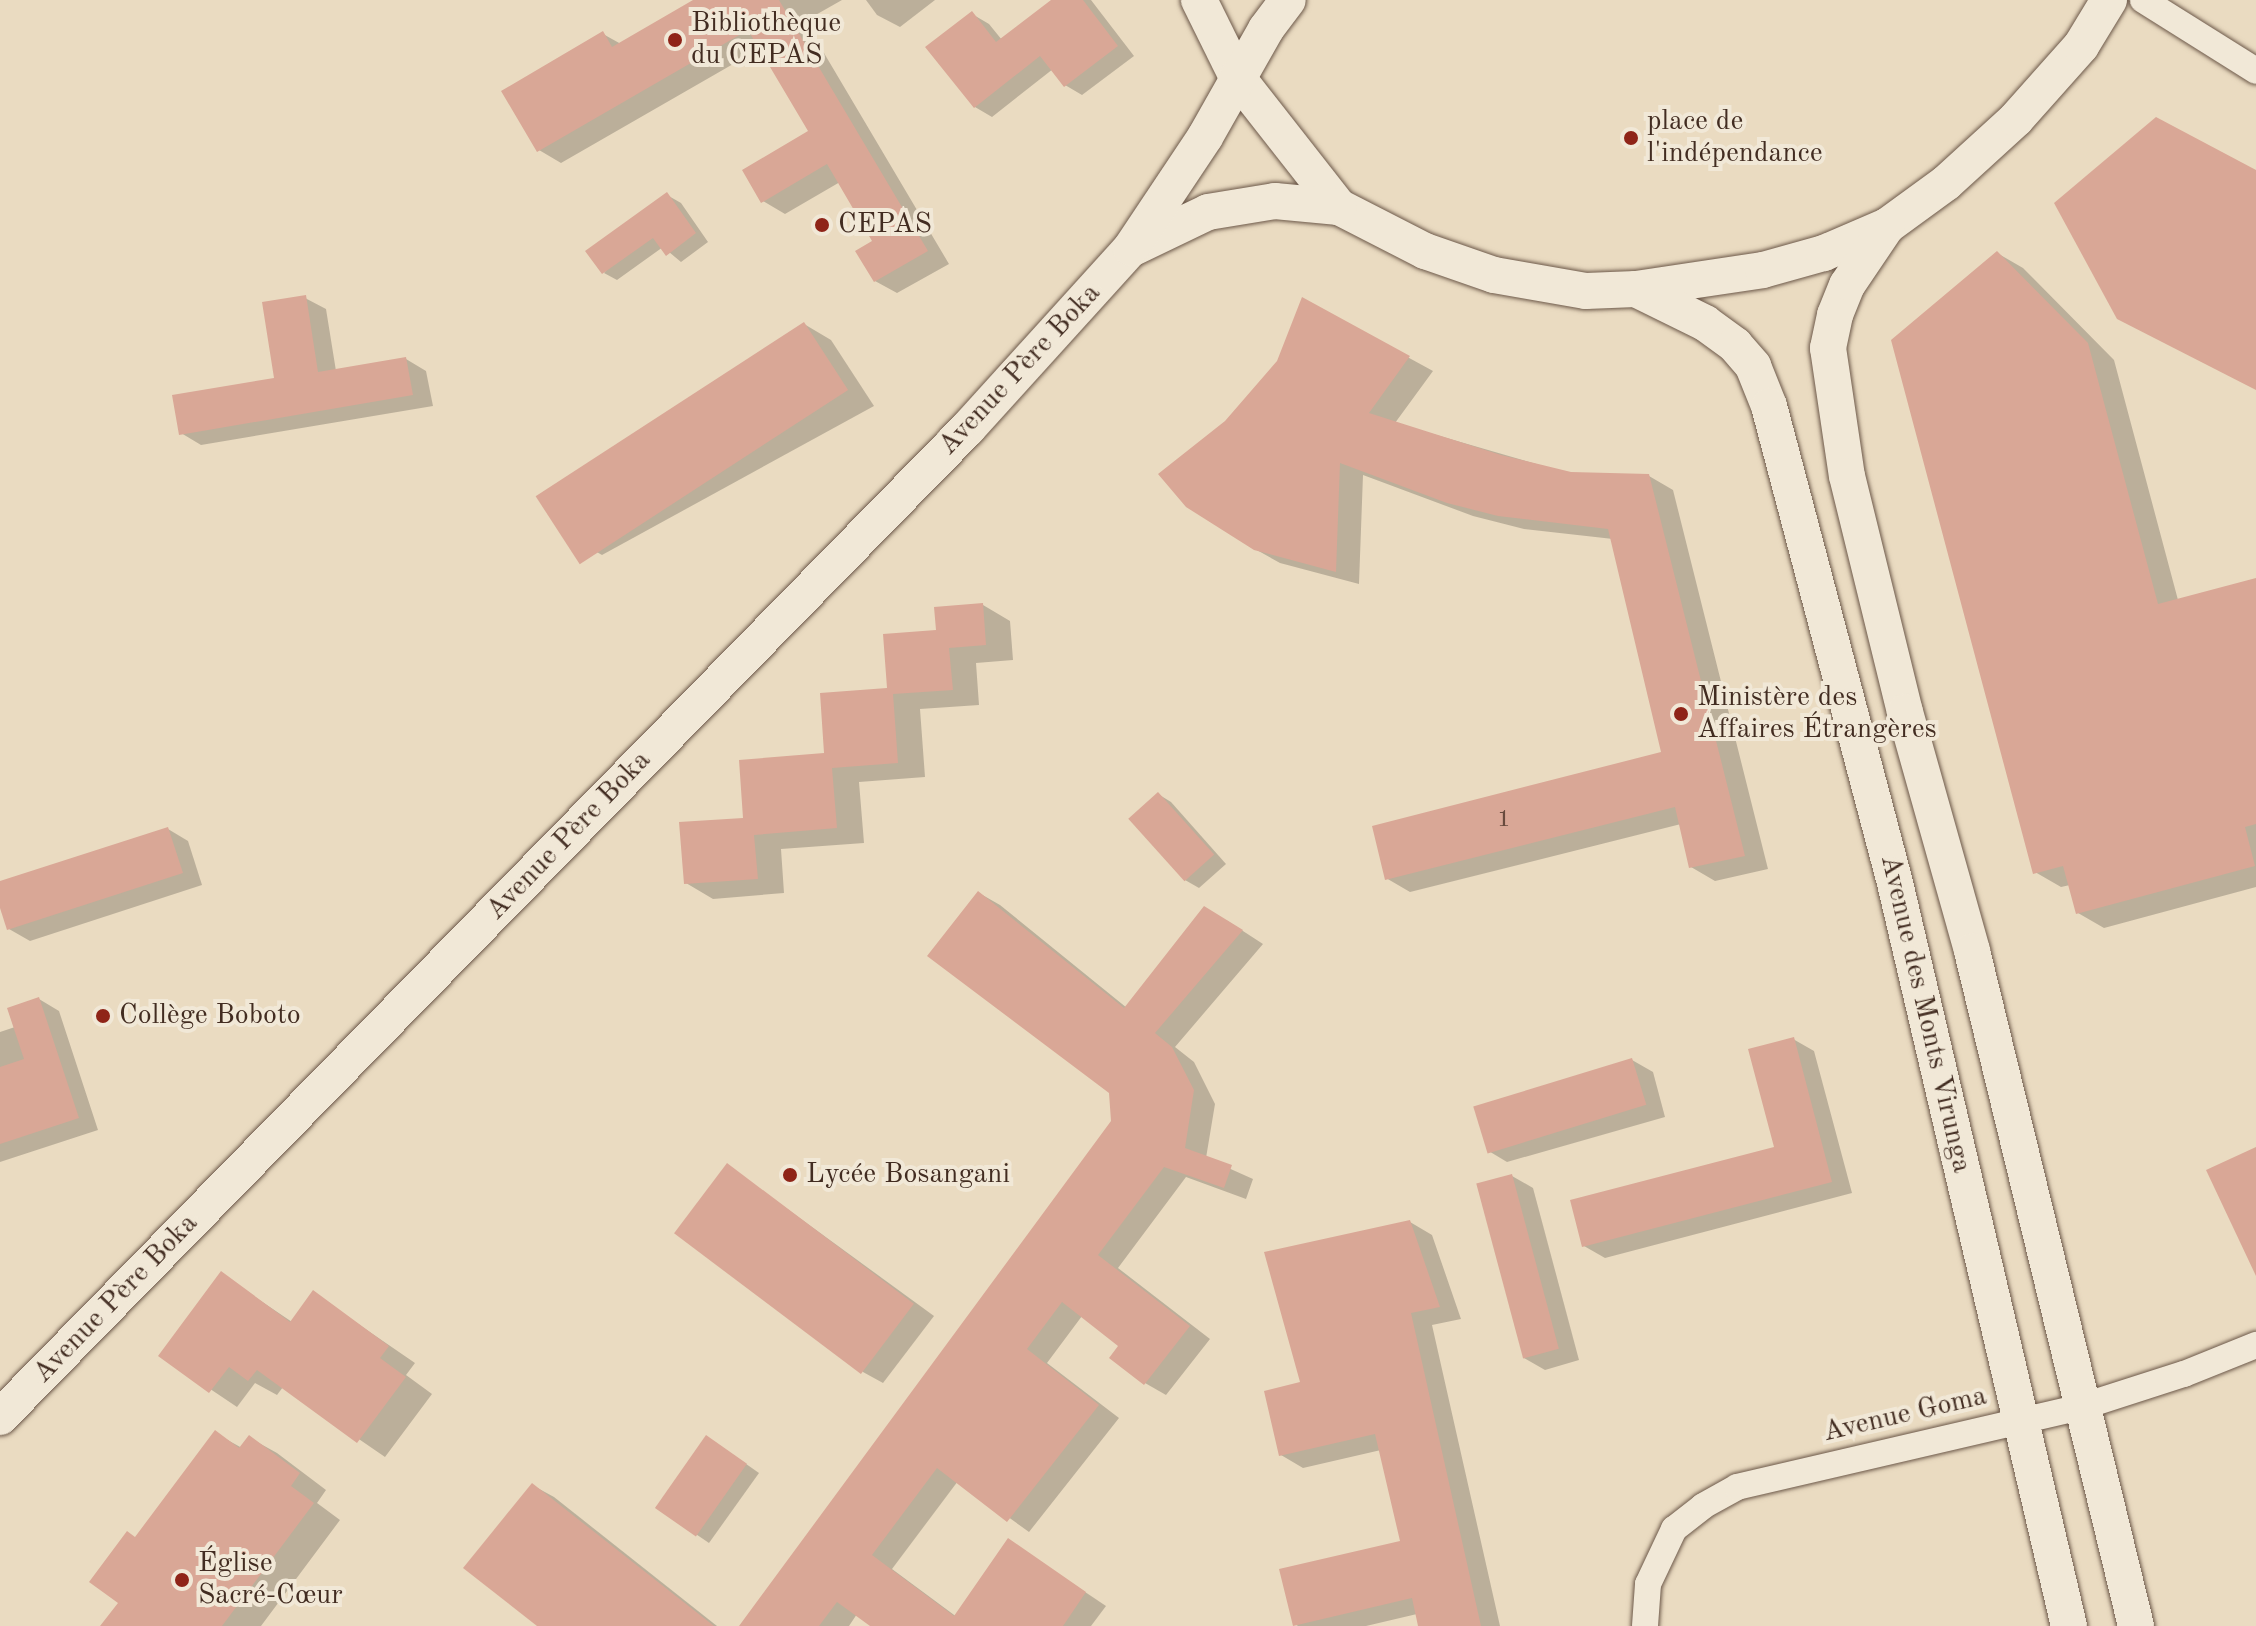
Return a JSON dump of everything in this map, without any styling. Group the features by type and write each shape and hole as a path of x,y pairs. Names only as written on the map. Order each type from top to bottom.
{"street":[{"path":"1199,0 1237,77 1339,207"},
{"path":"1131,248 1205,137 1237,77 1288,0"},
{"path":"1131,248 1208,212 1275,201 1339,207 1425,251 1494,275 1586,291 1636,289 1763,270 1824,253 1887,226 1946,183 2016,119 2081,46 2109,0"},
{"path":"2143,0 2256,71"},
{"name":"Avenue des Monts Virunga","path":"1887,226 1847,285 1835,315 1828,348 1847,476 1905,712 1972,951 2136,1626"},
{"name":"Avenue Père Boka","path":"0,1417 968,428 1131,248"},
{"name":"Avenue des Monts Virunga","path":"1636,289 1705,323 1735,345 1753,366 1769,406 1895,883 2069,1626"},
{"name":"Avenue Goma","path":"1645,1626 1648,1584 1674,1529 1703,1506 1737,1487 2081,1407 2184,1374 2256,1345"}],"building":[{"path":"693,0 779,0 928,251 874,282 855,251 872,241 827,164 761,203 742,170 808,131 748,30 537,152 501,91 603,31 612,47"},
{"path":"1051,0 1083,0 1118,46 1064,87 1040,56 974,108 925,47 972,11 996,42"},
{"path":"2156,117 2256,170 2256,390 2117,319 2054,203"},
{"path":"667,192 696,233 666,256 653,238 602,274 585,251"},
{"path":"1997,251 2088,343 2158,604 2256,578 2256,824 2245,827 2255,866 2076,914 2063,866 2033,874 1891,340"},
{"path":"306,295 318,372 406,357 413,395 179,435 172,395 274,378 262,302"},
{"name":"Ministère des Affaires Étrangères","path":"1302,297 1410,356 1369,413 1501,455 1571,472 1649,474 1745,856 1689,868 1675,807 1385,880 1372,826 1661,752 1608,529 1498,516 1447,503 1340,463 1336,572 1254,550 1186,507 1158,474 1225,421 1277,361"},
{"path":"804,322 848,390 580,564 536,496"},
{"path":"983,603 986,645 949,648 953,690 893,694 898,763 832,768 837,828 754,835 758,879 684,884 679,822 743,818 739,760 824,753 820,693 887,688 883,634 936,630 934,607"},
{"path":"1158,792 1214,854 1184,881 1128,819"},
{"path":"168,827 183,873 7,930 0,908 0,881"},
{"path":"978,891 1124,1008 1204,906 1243,930 1155,1033 1172,1047 1194,1090 1185,1148 1232,1165 1224,1188 1164,1167 1098,1255 1190,1326 1144,1385 1109,1358 1118,1346 1062,1302 1027,1349 1099,1405 1007,1522 937,1468 872,1555 954,1616 1008,1538 1086,1592 1063,1626 870,1626 837,1602 819,1626 739,1626 1111,1121 1109,1093 927,956"},
{"path":"39,997 79,1118 0,1144 0,1067 24,1059 7,1008"},
{"path":"1794,1037 1832,1182 1582,1247 1570,1200 1774,1147 1748,1049"},
{"path":"1632,1058 1646,1105 1488,1153 1473,1107"},
{"path":"2256,1147 2256,1276 2206,1170"},
{"path":"727,1163 914,1304 861,1374 674,1233"},
{"path":"1512,1174 1559,1349 1523,1358 1476,1184"},
{"path":"1410,1220 1440,1307 1411,1313 1481,1626 1418,1626 1412,1598 1293,1626 1279,1569 1400,1541 1375,1434 1279,1456 1264,1391 1300,1382 1264,1252"},
{"path":"221,1271 290,1322 313,1290 389,1346 380,1358 406,1377 357,1443 257,1370 248,1381 229,1367 209,1393 158,1356"},
{"path":"215,1430 239,1448 249,1435 300,1473 291,1486 314,1503 222,1626 100,1626 118,1603 89,1582 127,1531 135,1537"},
{"path":"706,1435 747,1464 696,1537 655,1508"},
{"path":"532,1483 714,1626 537,1626 463,1568"}],"place":[{"name":"Bibliothèque du CEPAS","path":"675,40"},
{"name":"place de l'indépendance","path":"1631,138"},
{"name":"CEPAS","path":"822,225"},
{"name":"Ministère des Affaires Étrangères","path":"1681,714"},
{"name":"Collège Boboto","path":"103,1016"},
{"name":"Lycée Bosangani","path":"790,1175"},
{"name":"Église Sacré-Cœur","path":"182,1580"}]}
